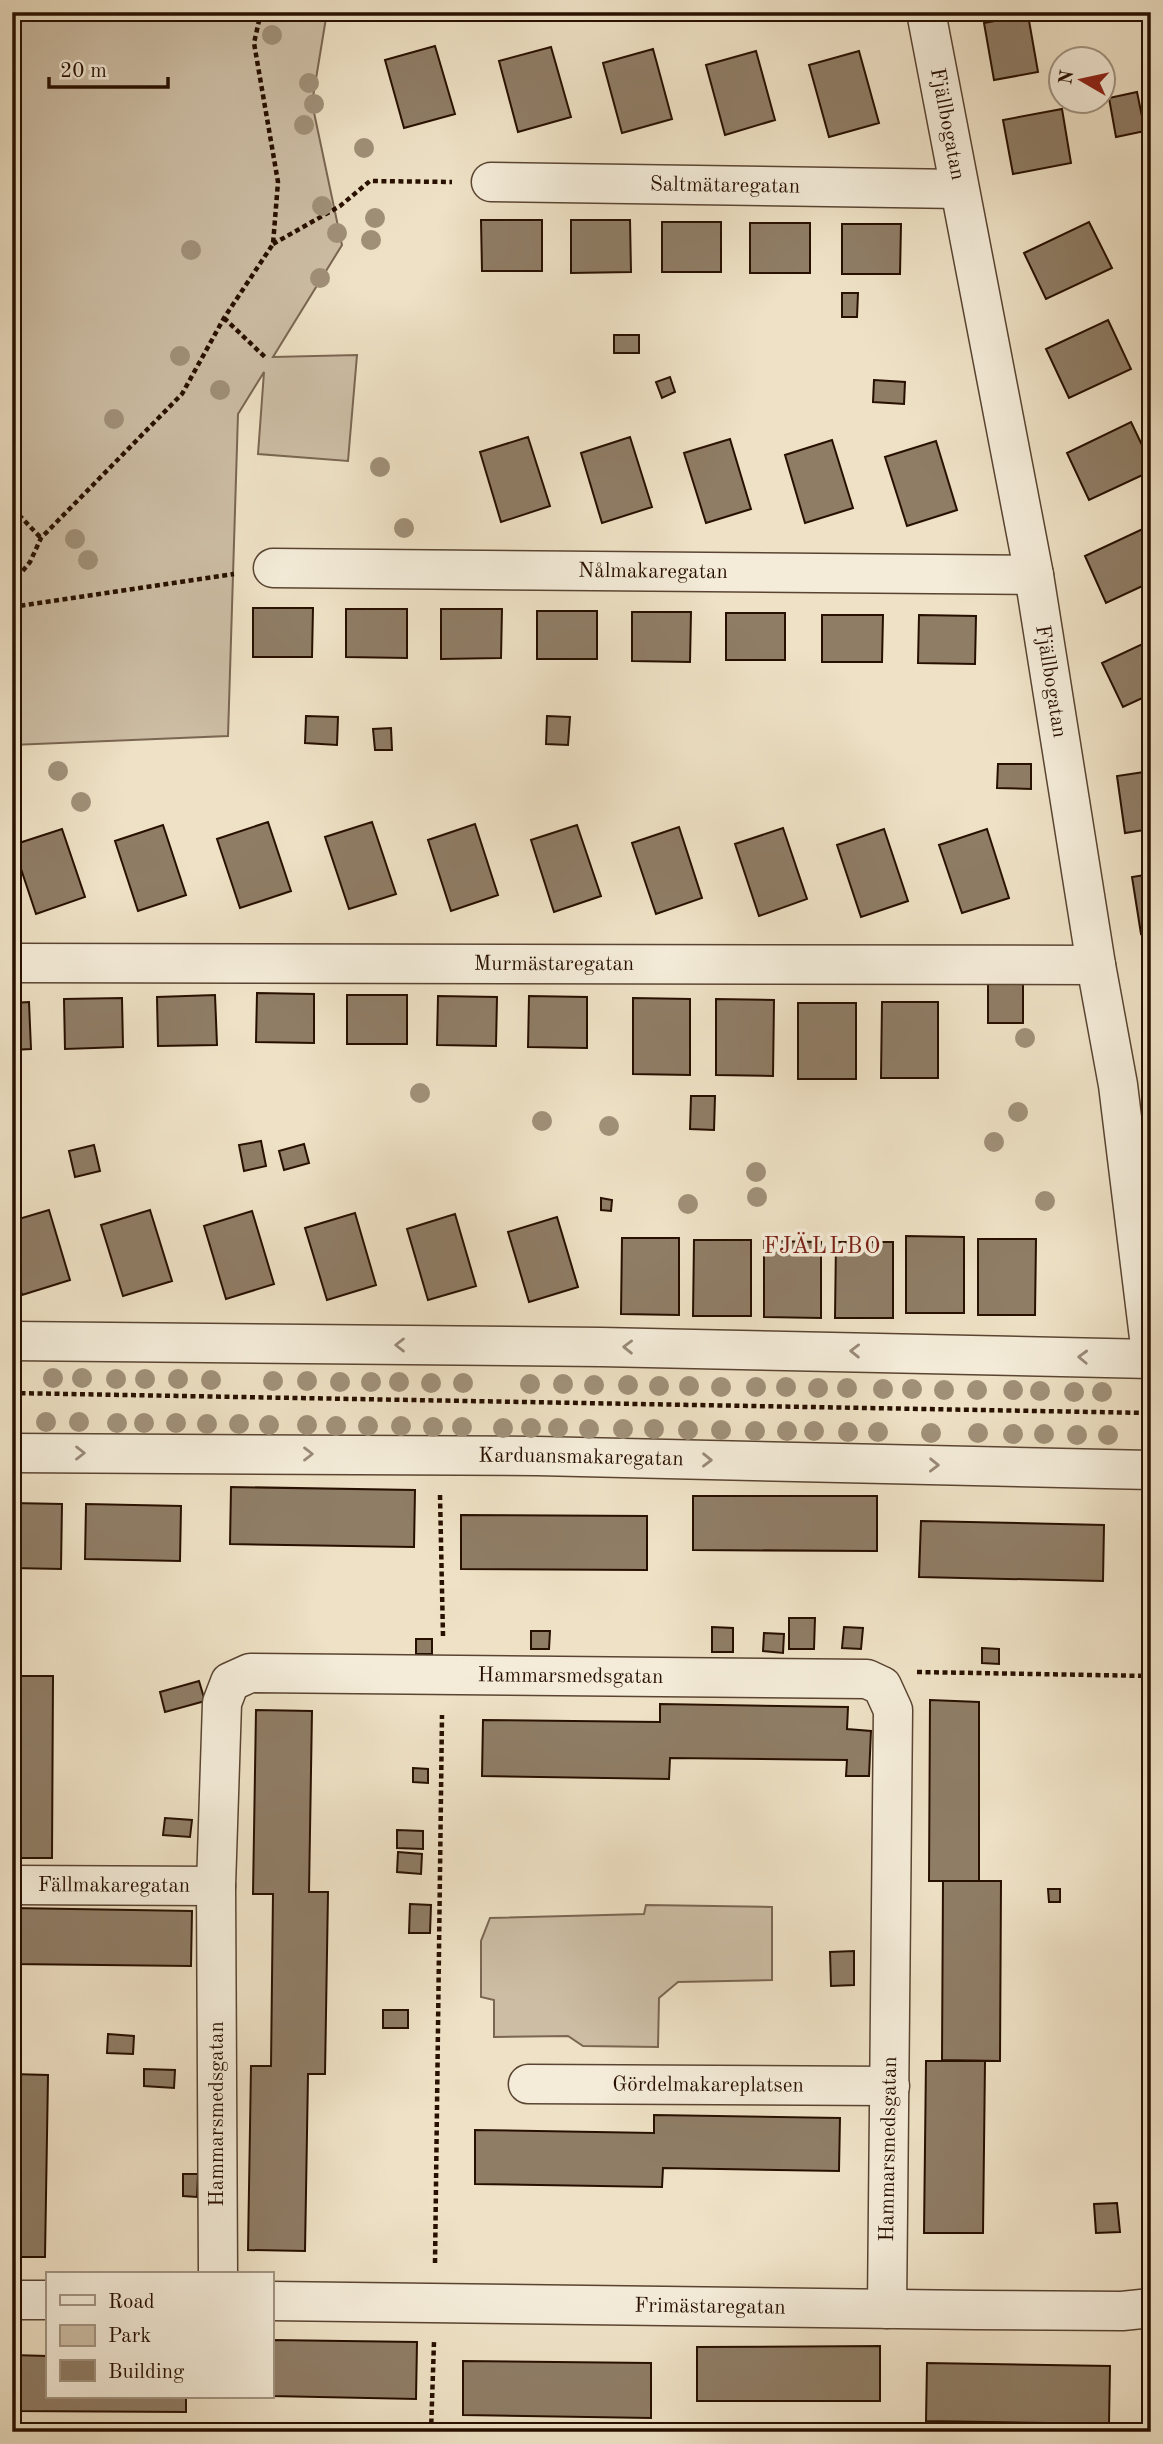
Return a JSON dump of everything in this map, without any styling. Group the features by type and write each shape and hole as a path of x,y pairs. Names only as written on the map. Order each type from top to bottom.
{"street":[{"name":"Fjällbogatan","path":"926,12 1034,575 1096,965 1118,1085 1151,1357"},
{"name":"Saltmätaregatan","path":"491,182 959,189"},
{"name":"Nålmakaregatan","path":"273,568 1034,575"},
{"name":"Murmästaregatan","path":"12,963 1096,965"},
{"path":"12,1341 615,1347 1151,1357"},
{"name":"Karduansmakaregatan","path":"12,1453 439,1455 1151,1470"},
{"name":"Hammarsmedsgatan","path":"218,2272 216,1886 222,1703 230,1682 250,1673 867,1679 882,1686 892,1710 887,2309"},
{"name":"Fällmakaregatan","path":"12,1885 216,1886"},
{"name":"Gördelmakareplatsen","path":"528,2084 890,2086"},
{"path":"12,2300 46,2300"},
{"name":"Frimästaregatan","path":"273,2301 1122,2311 1151,2308"}],"path":[{"path":"261,12 254,43 278,182 273,244"},
{"path":"12,584 30,562 41,538 182,394 223,317 273,244 340,206 370,181 491,182"},
{"path":"223,317 266,358"},
{"path":"12,516 17,513 41,538"},
{"path":"12,607 273,568"},
{"path":"12,1393 1151,1413"},
{"path":"431,2432 443,1674 439,1455"},
{"path":"882,1686 903,1672 1151,1676"}],"green space":[{"path":"12,12 327,12 312,103 342,245 273,357 357,355 348,461 258,454 264,372 238,414 228,736 12,745"},
{"path":"646,1905 772,1907 772,1980 678,1982 659,1998 658,2047 583,2046 568,2036 494,2037 494,2000 481,1997 481,1941 490,1918 644,1914"}],"building":[{"path":"1028,15 1038,72 994,80 984,23"},
{"path":"435,46 455,114 404,128 385,60"},
{"path":"551,47 571,117 518,132 499,61"},
{"path":"653,49 672,119 622,133 603,63"},
{"path":"756,51 775,120 725,135 706,65"},
{"path":"859,51 879,123 829,137 809,65"},
{"path":"1137,92 1145,131 1116,137 1112,116 1118,116 1118,96"},
{"path":"1048,112 1048,116 1063,116 1071,163 1013,174 1003,120"},
{"path":"481,220 542,220 542,271 482,271"},
{"path":"571,220 630,220 631,272 571,273"},
{"path":"662,222 721,222 721,272 662,272"},
{"path":"1089,222 1112,268 1046,299 1024,253"},
{"path":"750,223 810,223 810,273 750,273"},
{"path":"842,224 901,224 900,274 842,274"},
{"path":"842,293 858,293 857,317 842,317"},
{"path":"1108,320 1131,369 1069,398 1046,349"},
{"path":"614,335 639,335 639,353 614,353"},
{"path":"670,377 675,392 662,398 656,382"},
{"path":"874,380 905,382 904,404 873,402"},
{"path":"1131,422 1151,464 1151,471 1089,500 1067,453"},
{"path":"528,437 550,506 501,522 480,452"},
{"path":"630,437 652,507 602,523 581,453"},
{"path":"730,439 751,509 706,523 684,453"},
{"path":"832,440 853,508 805,523 785,455"},
{"path":"936,441 957,510 907,526 885,457"},
{"path":"1149,526 1151,582 1106,603 1085,556"},
{"path":"253,608 313,608 312,657 253,657"},
{"path":"346,609 407,609 407,658 346,657"},
{"path":"441,609 502,609 501,658 441,659"},
{"path":"537,611 597,611 597,659 537,659"},
{"path":"632,612 691,612 690,662 632,661"},
{"path":"726,613 785,613 785,660 726,660"},
{"path":"822,615 883,615 882,662 822,662"},
{"path":"919,615 976,616 975,664 918,663"},
{"path":"1151,640 1151,694 1123,707 1102,663"},
{"path":"306,716 338,717 337,745 305,743"},
{"path":"547,716 570,717 568,745 546,744"},
{"path":"391,728 392,750 375,750 373,729"},
{"path":"998,764 1031,764 1031,789 997,788"},
{"path":"1151,771 1151,829 1125,833 1117,776"},
{"path":"268,822 291,891 240,908 217,839"},
{"path":"372,822 396,894 349,909 325,837"},
{"path":"475,824 498,895 451,911 428,840"},
{"path":"163,825 186,895 138,911 115,841"},
{"path":"577,825 601,896 554,912 531,840"},
{"path":"679,827 702,898 656,914 632,843"},
{"path":"783,828 807,899 759,916 735,844"},
{"path":"62,829 85,897 36,914 13,845"},
{"path":"884,829 908,901 861,917 837,845"},
{"path":"987,829 1009,898 962,913 939,845"},
{"path":"1151,874 1151,932 1141,934 1132,877"},
{"path":"988,983 1023,983 1023,1023 988,1023"},
{"path":"257,993 314,994 314,1043 256,1042"},
{"path":"215,995 217,1045 158,1046 157,997"},
{"path":"347,995 407,995 407,1044 347,1044"},
{"path":"438,996 497,997 496,1046 437,1045"},
{"path":"529,996 587,997 587,1048 528,1047"},
{"path":"122,998 123,1047 65,1049 64,999"},
{"path":"633,998 690,999 690,1075 633,1074"},
{"path":"716,999 774,1000 773,1076 716,1075"},
{"path":"29,1002 31,1049 12,1050 12,1003"},
{"path":"882,1002 938,1002 938,1078 881,1078"},
{"path":"798,1003 856,1003 856,1079 798,1079"},
{"path":"691,1096 715,1096 714,1130 690,1129"},
{"path":"261,1141 266,1166 244,1171 239,1145"},
{"path":"304,1144 309,1163 284,1170 279,1151"},
{"path":"94,1145 100,1171 75,1177 69,1151"},
{"path":"601,1198 612,1200 611,1211 601,1210"},
{"path":"49,1210 70,1280 22,1295 12,1262 12,1221"},
{"path":"150,1210 172,1281 123,1296 101,1225"},
{"path":"252,1211 274,1284 226,1299 204,1226"},
{"path":"355,1213 376,1285 327,1300 305,1228"},
{"path":"455,1214 476,1286 428,1300 407,1229"},
{"path":"557,1217 578,1287 529,1302 508,1232"},
{"path":"906,1236 964,1237 964,1313 906,1313"},
{"path":"622,1238 679,1238 679,1315 621,1314"},
{"path":"978,1239 1036,1239 1035,1315 978,1315"},
{"path":"694,1240 751,1240 751,1316 693,1316"},
{"path":"764,1241 821,1242 821,1318 764,1317"},
{"path":"836,1242 893,1242 893,1318 835,1318"},
{"path":"231,1487 415,1490 414,1547 230,1544"},
{"path":"693,1496 877,1496 877,1551 693,1550"},
{"path":"12,1503 62,1504 61,1569 12,1568"},
{"path":"86,1504 181,1506 180,1561 85,1559"},
{"path":"461,1515 647,1516 647,1570 461,1569"},
{"path":"921,1521 1104,1525 1103,1581 919,1577"},
{"path":"789,1618 815,1618 814,1649 789,1649"},
{"path":"712,1627 733,1628 733,1652 712,1652"},
{"path":"844,1627 863,1628 861,1649 842,1648"},
{"path":"531,1631 550,1631 549,1649 531,1649"},
{"path":"764,1633 784,1634 783,1653 763,1651"},
{"path":"416,1639 432,1639 432,1654 416,1654"},
{"path":"982,1648 999,1649 999,1664 982,1663"},
{"path":"12,1676 53,1676 52,1858 12,1858"},
{"path":"199,1681 205,1701 165,1712 160,1692"},
{"path":"930,1700 979,1702 979,1881 929,1881"},
{"path":"660,1704 848,1707 847,1729 871,1731 869,1776 846,1776 847,1760 670,1758 669,1779 482,1776 483,1720 660,1722"},
{"path":"256,1710 312,1711 309,1892 328,1892 325,2074 308,2074 305,2251 248,2250 251,2066 271,2066 273,1894 253,1894"},
{"path":"413,1768 428,1769 428,1783 413,1782"},
{"path":"165,1818 192,1820 190,1837 163,1835"},
{"path":"397,1830 423,1831 423,1849 397,1848"},
{"path":"398,1852 422,1854 421,1874 397,1872"},
{"path":"943,1881 1001,1881 1000,2061 942,2060"},
{"path":"1048,1889 1060,1889 1060,1902 1049,1902"},
{"path":"410,1904 431,1905 430,1933 409,1933"},
{"path":"12,1908 192,1911 191,1966 12,1964"},
{"path":"854,1951 854,1985 831,1986 830,1952"},
{"path":"383,2010 408,2010 408,2028 383,2028"},
{"path":"108,2034 134,2036 133,2054 107,2053"},
{"path":"926,2061 985,2061 983,2233 924,2233"},
{"path":"144,2069 175,2070 174,2088 144,2086"},
{"path":"12,2074 48,2075 45,2257 12,2257"},
{"path":"654,2115 840,2118 839,2171 663,2168 662,2187 475,2184 475,2130 654,2133"},
{"path":"183,2174 198,2174 197,2197 183,2196"},
{"path":"1117,2203 1120,2232 1096,2233 1094,2204"},
{"path":"273,2340 417,2342 416,2399 273,2396"},
{"path":"880,2346 880,2401 697,2401 697,2347"},
{"path":"12,2355 46,2356 46,2398 186,2398 186,2412 12,2411"},
{"path":"463,2361 651,2363 651,2418 463,2415"},
{"path":"927,2363 1110,2366 1109,2424 926,2421"}],"district":[{"name":"FJÄLLBO","path":"823,1246"}]}
